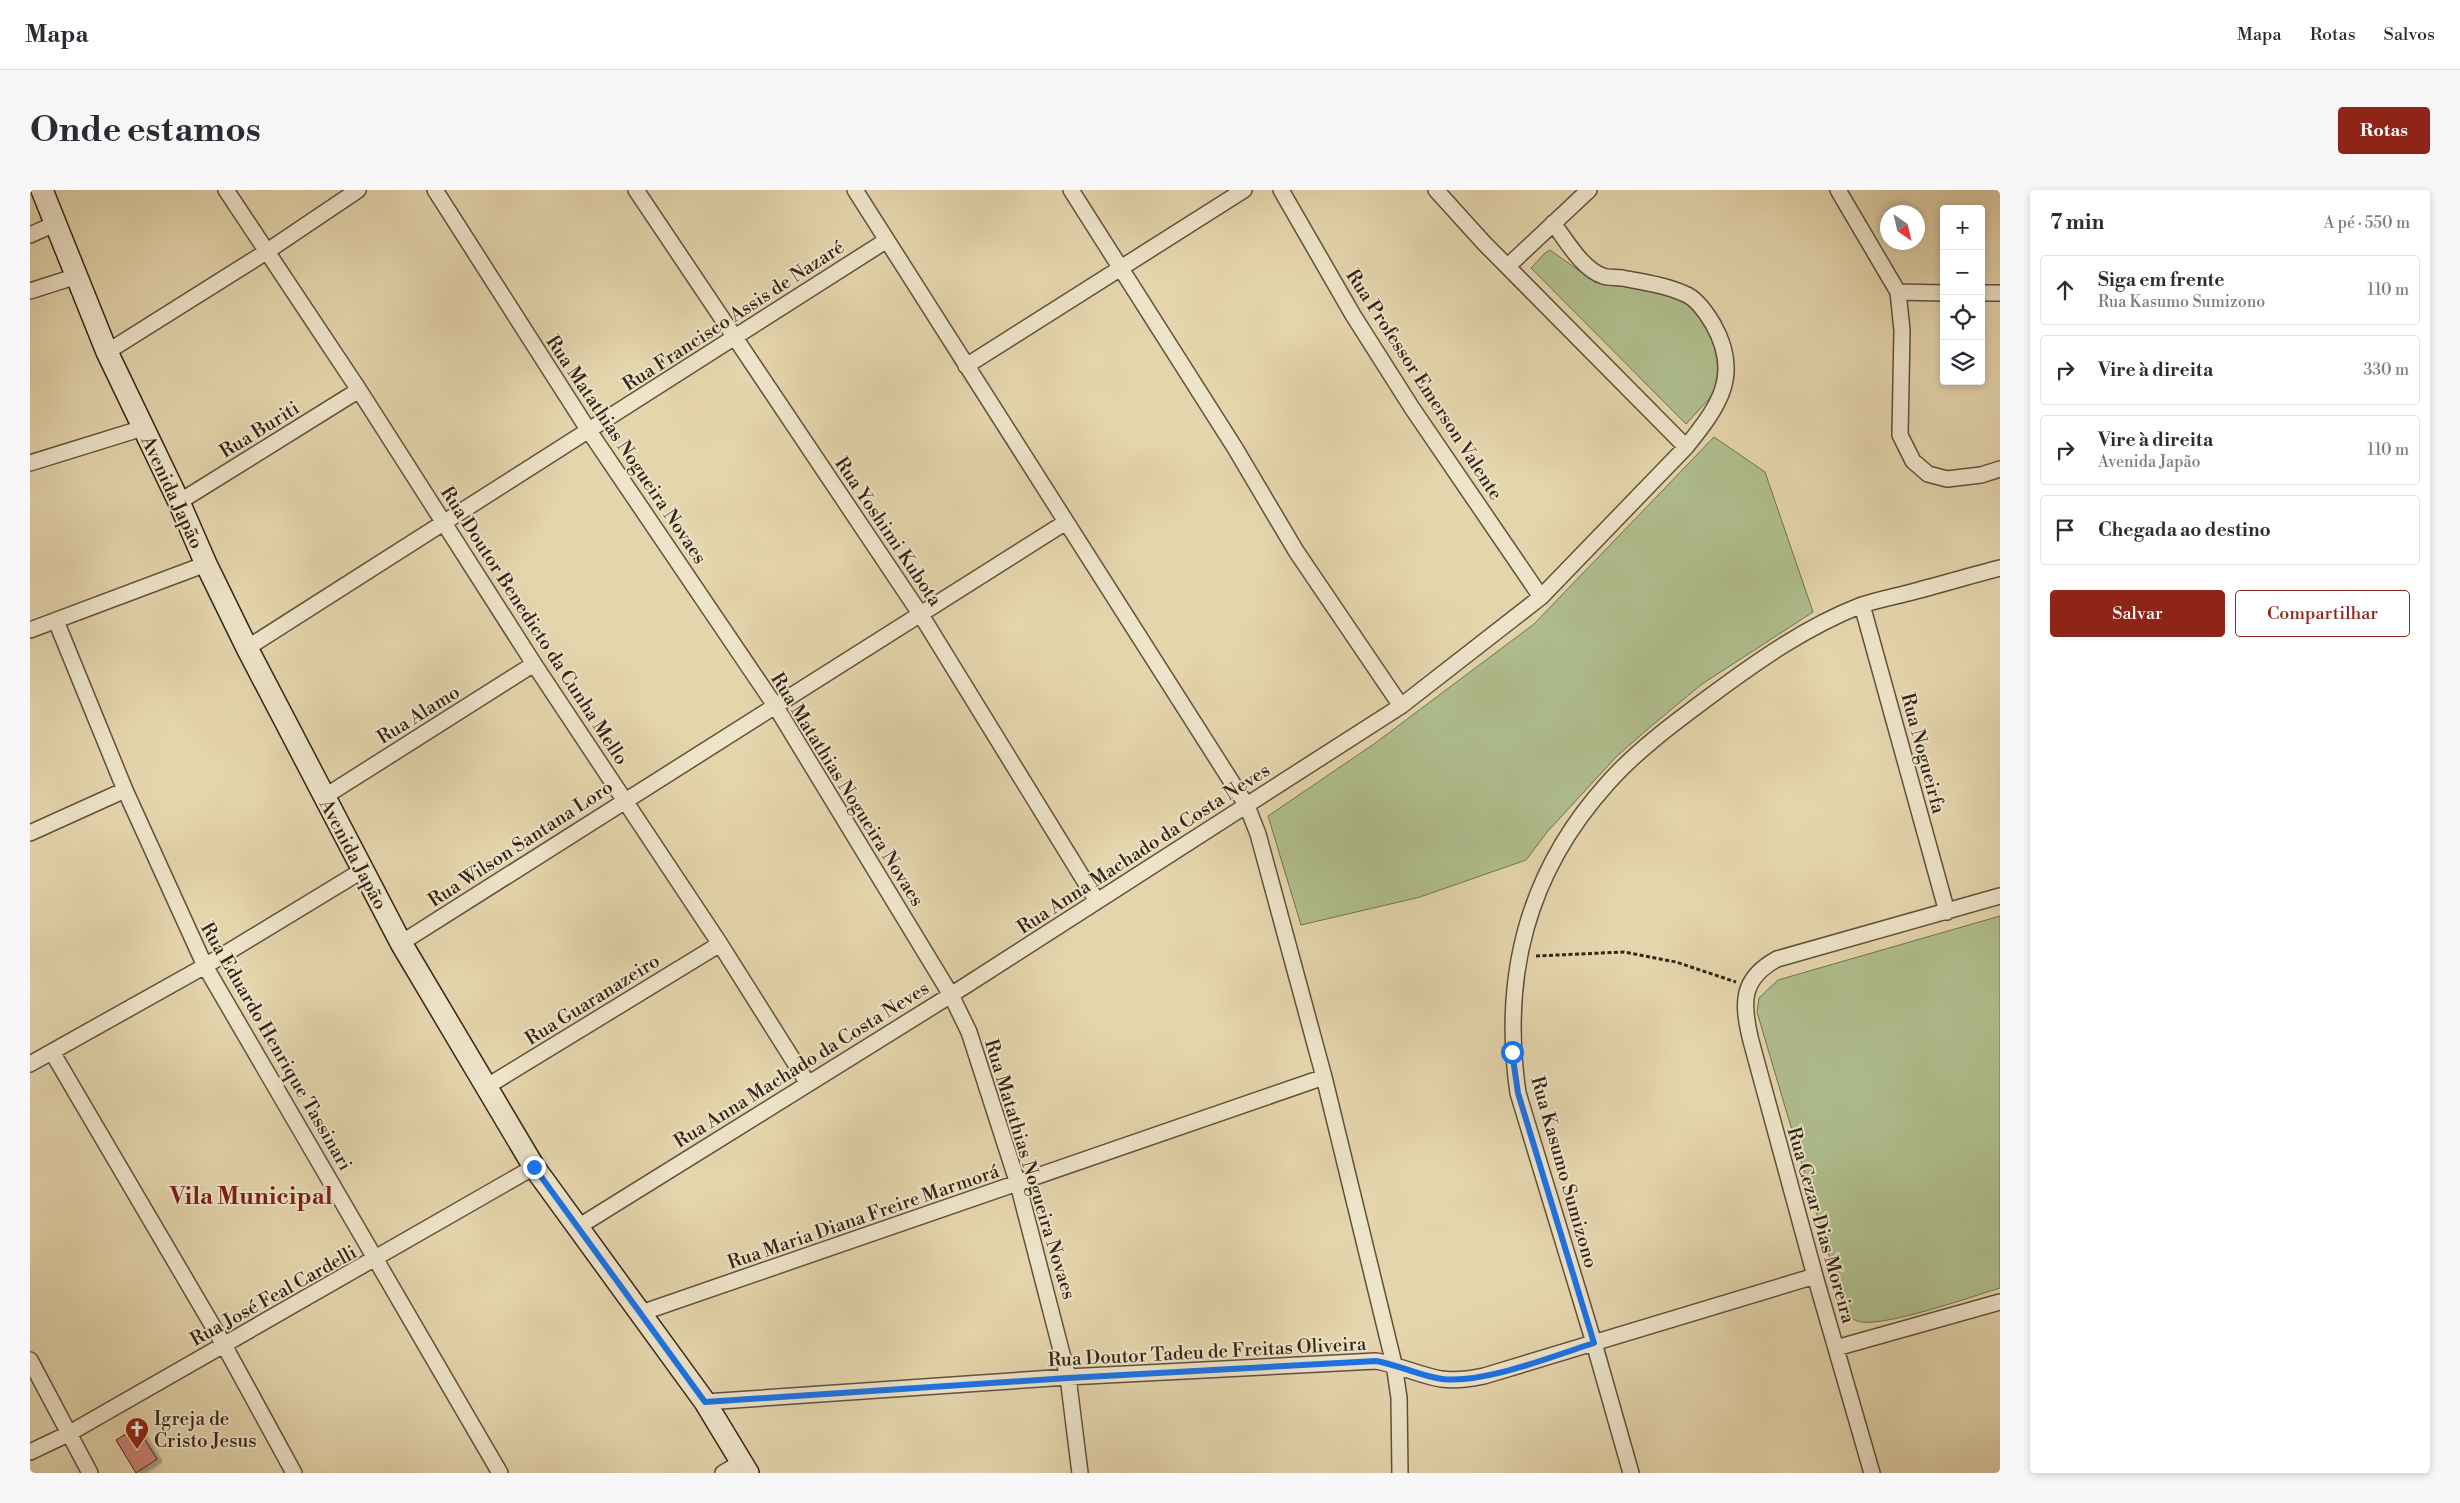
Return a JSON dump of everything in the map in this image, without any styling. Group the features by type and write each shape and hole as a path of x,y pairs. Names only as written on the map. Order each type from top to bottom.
{"main road":[{"name":"Avenida Japão","path":"45,191 107,352 179,502 206,564 247,648 401,943 534,1167 705,1402 745,1468"}],"street":[{"name":"Rua Doutor Benedicto da Cunha Mello","path":"226,190 445,522 534,664 720,944 807,1082"},
{"path":"107,352 266,252 358,190"},
{"name":"Rua Matathias Nogueira Novaes","path":"435,190 589,431 776,707 951,995 969,1032 1018,1184 1068,1378 1080,1473"},
{"name":"Rua Yoshimi Kubota","path":"636,190 921,615 1097,901"},
{"path":"855,190 1247,806 1258,834 1324,1077 1394,1364 1399,1398 1400,1473"},
{"path":"1071,190 1235,448 1296,550 1401,706"},
{"path":"966,366 1244,190"},
{"name":"Rua Professor Emerson Valente","path":"1281,190 1353,315 1412,408 1541,597"},
{"path":"1436,190 1686,447"},
{"path":"1508,266 1589,190"},
{"path":"1838,190 1898,292 1902,330 1900,435 1913,461 1928,474 1947,479 1981,475 2000,470"},
{"path":"30,234 57,223"},
{"name":"Rua Anna Machado da Costa Neves","path":"578,1227 807,1082 951,995 1401,706 1541,597 1686,447 1707,421 1721,394 1728,369 1723,343 1707,314 1687,294 1660,285 1602,276 1588,266 1553,223"},
{"name":"Rua Francisco Assis de Nazaré","path":"247,648 886,240"},
{"path":"30,291 77,276"},
{"path":"1898,292 1940,294"},
{"path":"1985,293 2000,293"},
{"name":"Rua Buriti","path":"179,502 359,390"},
{"path":"30,463 143,428"},
{"name":"Rua Wilson Santana Loro","path":"401,943 624,800 776,707 1066,522"},
{"path":"30,630 206,564"},
{"name":"Rua Kasumo Sumizono","path":"1631,1473 1594,1343 1518,1093 1512,1052 1512,1010 1519,957 1527,921 1542,883 1569,833 1607,784 1678,720 1734,678 1809,630 1862,605 2000,568"},
{"name":"Rua Nogueirfa","path":"1862,605 1946,912"},
{"name":"Rua Eduardo Henrique Tassinari","path":"56,621 125,790 205,966 500,1473"},
{"name":"Rua Alamo","path":"324,797 534,664"},
{"path":"30,833 125,790"},
{"path":"30,1064 205,966 362,870"},
{"path":"1748,986 1762,968 1777,959 2000,896"},
{"name":"Rua Guaranazeiro","path":"486,1087 720,944"},
{"name":"Rua Cezar Dias Moreira","path":"1748,986 1744,1012 1815,1276 1872,1473"},
{"path":"52,1052 224,1345 294,1473"},
{"name":"Rua Maria Diana Freire Marmorá","path":"640,1313 1324,1077"},
{"name":"Rua José Feal Cardelli","path":"30,1452 68,1434 377,1259 534,1167"},
{"name":"Rua Doutor Tadeu de Freitas Oliveira","path":"705,1402 1068,1378 1376,1361 1394,1364 1442,1379 1462,1380 1484,1376 1815,1276"},
{"path":"1836,1348 2000,1302"},
{"path":"30,1360 90,1473"},
{"path":"723,1473 745,1468"}],"path":[{"path":"1519,957 1624,952 1676,962 1748,986"}],"green space":[{"path":"1550,250 1595,282 1671,294 1686,302 1694,310 1708,330 1722,364 1720,387 1686,424 1531,268"},
{"path":"1714,437 1765,472 1813,612 1702,684 1649,728 1617,756 1548,831 1526,860 1420,897 1301,925 1268,816 1374,744 1534,624"},
{"path":"2000,916 2000,1288 1902,1317 1882,1321 1865,1322 1855,1320 1845,1307 1836,1279 1757,1012 1759,998 1778,980"}],"building":[{"name":"Igreja de Cristo Jesus","path":"137,1427 157,1459 136,1473 116,1440"}],"place":[{"name":"Igreja de Cristo Jesus","path":"137,1450"}],"district":[{"name":"Vila Municipal","path":"251,1196"}],"route":[{"path":"534,1167 705,1402 1068,1378 1376,1361 1394,1364 1442,1379 1462,1380 1484,1376 1594,1343 1518,1093 1512,1052"}]}
